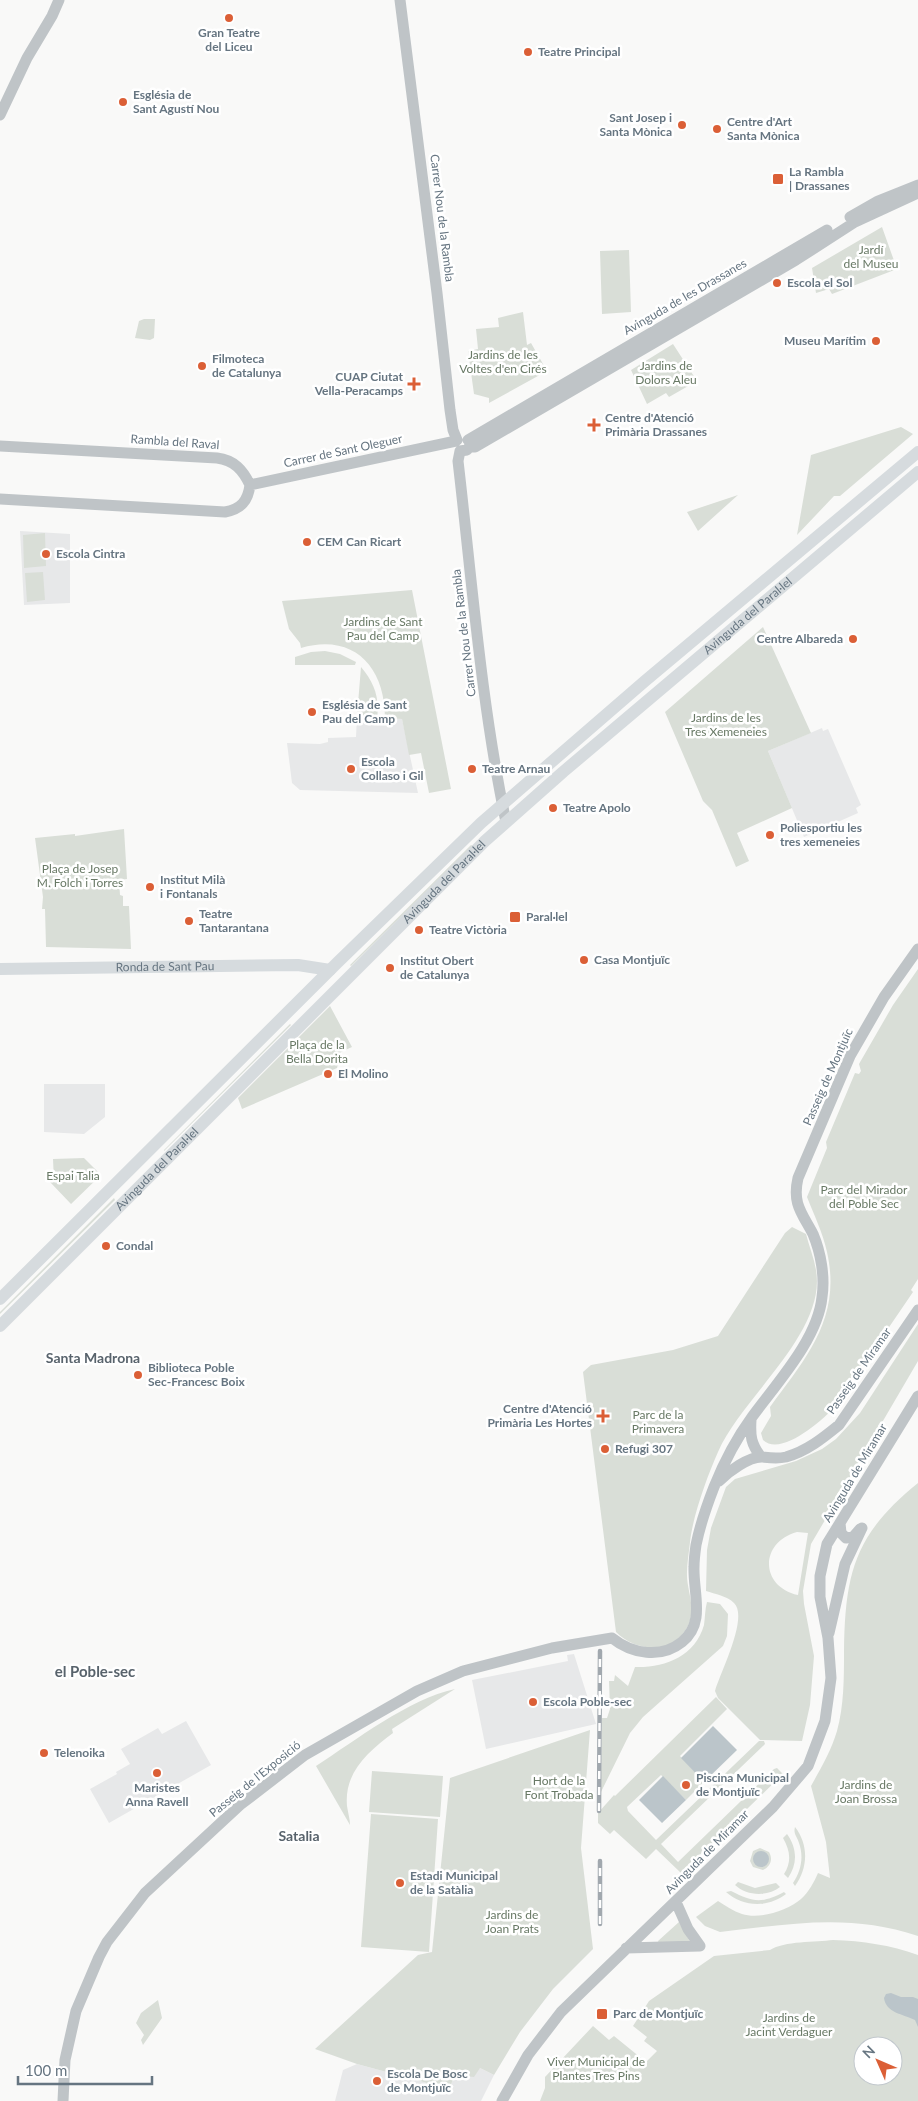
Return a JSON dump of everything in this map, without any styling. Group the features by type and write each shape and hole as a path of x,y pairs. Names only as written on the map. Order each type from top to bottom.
{"main road":[{"name":"Avinguda del Paral·lel","path":"0,1300 330,970 502,803 644,681 918,452"},
{"name":"Avinguda del Paral·lel","path":"0,1326 506,822 918,472"},
{"name":"Ronda de Sant Pau","path":"0,968 298,965 330,970"}],"street":[{"path":"0,115 26,58 60,0"},
{"name":"Carrer Nou de la Rambla","path":"400,0 450,410 453,430 461,444 458,461 484,690 497,779 506,822"},
{"name":"Avinguda de les Drassanes","path":"461,444 872,204 918,185"},
{"name":"Avinguda de les Drassanes","path":"461,444 475,447 796,260 855,222 918,193"},
{"name":"Carrer de Sant Oleguer","path":"250,485 441,445 461,444"},
{"name":"Rambla del Raval","path":"0,446 217,458 228,460 234,464 250,485"},
{"path":"0,499 225,512 240,507 249,494 250,485"},
{"name":"Passeig de Montjuïc","path":"751,1418 799,1354 816,1319 822,1298 820,1254 796,1199 799,1177 850,1056 884,997 918,949"},
{"name":"Passeig de Miramar","path":"714,1486 729,1472 742,1464 761,1457 772,1459 787,1456 808,1448 839,1425 918,1310"},
{"name":"Avinguda de Miramar","path":"502,2101 528,2055 561,2012 773,1807 808,1766 825,1722 831,1678 828,1638 820,1597 820,1576 828,1544 918,1396"},
{"path":"751,1418 750,1436 754,1447 761,1457"},
{"path":"714,1486 730,1452 751,1418"},
{"path":"736,1441 744,1436 750,1436"},
{"path":"730,1452 737,1464 742,1464"},
{"name":"Passeig de l'Exposició","path":"63,2101 65,2060 76,2011 107,1942 145,1893 240,1805 305,1754 416,1691 472,1668 552,1648 612,1638 629,1648 648,1653 665,1651 682,1642 693,1628 697,1612 694,1567 696,1543 714,1486"},
{"path":"828,1638 845,1564 862,1528 854,1537 846,1538 841,1533 840,1523"},
{"path":"626,1948 700,1946 688,1929 676,1902"}],"shaded area":[{"name":"Escola Cintra","path":"20,531 70,534 70,603 24,605"},
{"name":"Escola Collaso i Gil","path":"357,716 402,719 418,793 300,790 292,783 287,743 320,744 328,742 328,738 356,737"},
{"path":"822,728 823,731 828,729 861,805 856,808 858,813 804,837 768,751"},
{"path":"44,1084 105,1084 105,1117 84,1134 44,1132"},
{"name":"Escola Poble-sec","path":"574,1654 596,1724 486,1749 472,1680 568,1661 567,1655"},
{"name":"Maristes Anna Ravell","path":"186,1721 211,1765 109,1823 90,1789 117,1774 116,1772 130,1764 121,1749 158,1728 162,1734"},
{"path":"713,1726 737,1750 704,1782 681,1758"},
{"path":"663,1776 686,1800 662,1823 639,1800"},
{"path":"758,1851 764,1851 769,1856 767,1865 758,1867 753,1862 753,1856"},
{"path":"891,1993 901,1997 918,1999 918,2027 915,2020 888,2007 884,1998 886,1994"},
{"name":"Escola De Bosc de Montjuïc","path":"357,2064 449,2089 455,2075 480,2068 494,2075 481,2101 335,2101 343,2070"}],"green space":[{"name":"Jardí del Museu","path":"882,227 897,269 832,294 829,289 816,293 812,268"},
{"path":"629,250 631,312 602,314 600,251"},
{"name":"Jardins de les Voltes d'en Cirés","path":"523,312 527,345 531,343 547,371 489,403 489,398 474,394 468,351 478,349 476,329 499,327 498,318"},
{"path":"155,319 154,338 150,340 135,338 139,321"},
{"name":"Jardins de Dolors Aleu","path":"673,344 697,381 669,397 666,393 647,404 631,370"},
{"path":"901,427 913,434 840,496 834,496 797,535 811,455"},
{"path":"738,495 698,531 687,512"},
{"path":"45,533 46,566 24,568 23,535"},
{"path":"43,572 45,600 27,602 25,573"},
{"name":"Jardins de Sant Pau del Camp","path":"412,590 451,789 429,793 421,753 409,755 402,719 385,718 384,699 372,669 362,658 350,650 336,645 301,648 300,643 289,629 282,601"},
{"name":"Jardins de les Tres Xemeneies","path":"763,627 811,733 768,751 792,808 737,833 749,861 736,867 712,810 703,801 665,712"},
{"path":"325,651 340,654 356,662 355,665 295,665 295,657 311,652"},
{"path":"361,667 369,678 377,697 377,718 357,716"},
{"name":"Plaça de Josep M. Folch i Torres","path":"124,829 127,879 119,880 120,895 123,896 123,906 129,906 131,949 46,947 45,909 42,909 43,897 35,838 75,834 75,836"},
{"path":"471,845 473,846 350,965"},
{"name":"Parc del Mirador del Poble Sec","path":"918,969 918,1279 911,1290 913,1292 834,1408 811,1428 790,1441 771,1444 763,1440 761,1433 771,1416 770,1407 808,1354 818,1336 825,1317 829,1297 830,1276 827,1252 821,1231 807,1197 827,1148 826,1142 855,1073 859,1074 861,1071 859,1064 893,1005"},
{"name":"Plaça de la Bella Dorita","path":"330,1006 352,1047 341,1052 337,1068 242,1109 238,1098"},
{"path":"291,1025 164,1151 164,1150"},
{"name":"Espai Talia","path":"84,1158 101,1175 71,1204 50,1182 54,1182 53,1159"},
{"path":"114,1198 115,1200 0,1314 0,1312"},
{"name":"Parc de la Primavera","path":"792,1227 806,1234 816,1270 816,1294 809,1317 796,1341 780,1364 729,1431 709,1473 697,1508 692,1531 687,1579 692,1608 685,1631 678,1639 660,1647 651,1648 632,1643 616,1632 583,1372 591,1365 673,1350 718,1336 785,1233"},
{"path":"918,1324 918,1361 811,1544 803,1591 814,1656 810,1705 802,1741 760,1740 718,1698 715,1691 736,1632 738,1610 731,1601 706,1591 707,1550 711,1528 726,1487 735,1479 796,1461 822,1449 836,1439 860,1413","holes":["797,1532 808,1533 798,1595 785,1590 776,1583 771,1574 769,1564 771,1554 776,1545 785,1537"]},
{"name":"Jardins de Joan Brossa","path":"918,1483 918,1936 893,1929 844,1923 820,1922 720,1932 705,1926 696,1917 718,1901 742,1914 749,1916 765,1915 789,1907 801,1899 809,1890 818,1873 830,1878 826,1842 811,1786 835,1738 841,1712 845,1624 851,1577 867,1538 880,1520"},
{"path":"707,1602 720,1604 728,1614 727,1636 723,1646 643,1717 630,1733 601,1792 602,1718 607,1718 610,1709 609,1681 614,1681 615,1675 628,1686 635,1667 667,1663 686,1653 700,1636 704,1625"},
{"path":"455,1689 392,1729 393,1733 359,1764 349,1783 347,1794 350,1825 316,1766 401,1711 437,1694"},
{"name":"Piscina Municipal de Montjuïc","path":"716,1697 727,1709 680,1756 704,1782 686,1800 661,1775 627,1807 628,1811 656,1840 759,1741 764,1741 765,1744 661,1844 678,1862 774,1769 777,1768 783,1774 681,1873 656,1849 646,1859 614,1830 610,1834 598,1823 598,1813 614,1795"},
{"name":"Jardins de Joan Prats","path":"590,1730 581,1848 593,1949 553,1989 520,2032 494,2075 480,2068 474,2077 455,2075 449,2089 357,2064 315,2049 418,1955 432,1952 450,1778"},
{"path":"372,1771 443,1776 440,1817 369,1812"},
{"name":"Estadi Municipal de la Satàlia","path":"371,1814 438,1819 429,1952 361,1947"},
{"path":"795,1827 803,1841 805,1856 802,1872 795,1886 793,1883 800,1869 801,1848 795,1833"},
{"path":"787,1834 793,1845 795,1856 795,1862 788,1878 784,1874 787,1870 789,1856 783,1838"},
{"path":"760,1848 769,1852 771,1857 769,1864 763,1870 753,1867 750,1861 753,1851"},
{"path":"738,1882 755,1888 776,1883 780,1887 763,1894 757,1894 740,1889 735,1885"},
{"path":"731,1891 757,1900 763,1900 784,1892 786,1894 771,1902 756,1904 740,1901 726,1892"},
{"path":"679,1922 690,1942 659,1945 658,1941"},
{"name":"Jardins de Jacint Verdaguer","path":"833,1940 866,1943 918,1955 918,2101 540,2101 545,2088 545,2077 593,2026 609,2040 614,2036 646,2062 657,2051 644,2041 647,2037 633,2026 649,2001 714,1956 770,1950 792,1943"},
{"path":"158,2000 162,2018 143,2045 141,2040 144,2035 136,2023 141,2013"}],"railway":[{"path":"599,1811 600,1651"},
{"path":"600,1861 600,1924"}],"place":[{"name":"Gran Teatre del Liceu","path":"229,18"},
{"name":"Teatre Principal","path":"528,52"},
{"name":"Església de Sant Agustí Nou","path":"123,102"},
{"name":"Sant Josep i Santa Mònica","path":"682,125"},
{"name":"Centre d'Art Santa Mònica","path":"717,129"},
{"name":"La Rambla | Drassanes","path":"778,179"},
{"name":"Escola el Sol","path":"777,283"},
{"name":"Museu Marítim","path":"876,341"},
{"name":"Filmoteca de Catalunya","path":"202,366"},
{"name":"CUAP Ciutat Vella-Peracamps","path":"414,384"},
{"name":"Centre d'Atenció Primària Drassanes","path":"594,425"},
{"name":"CEM Can Ricart","path":"307,542"},
{"name":"Escola Cintra","path":"46,554"},
{"name":"Centre Albareda","path":"853,639"},
{"name":"Església de Sant Pau del Camp","path":"312,712"},
{"name":"Escola Collaso i Gil","path":"351,769"},
{"name":"Teatre Arnau","path":"472,769"},
{"name":"Teatre Apolo","path":"553,808"},
{"name":"Poliesportiu les tres xemeneies","path":"770,835"},
{"name":"Institut Milà i Fontanals","path":"150,887"},
{"name":"Paral·lel","path":"515,917"},
{"name":"Teatre Tantarantana","path":"189,921"},
{"name":"Teatre Victòria","path":"419,930"},
{"name":"Casa Montjuïc","path":"584,960"},
{"name":"Institut Obert de Catalunya","path":"390,968"},
{"name":"El Molino","path":"328,1074"},
{"name":"Condal","path":"106,1246"},
{"name":"Biblioteca Poble Sec-Francesc Boix","path":"138,1375"},
{"name":"Centre d'Atenció Primària Les Hortes","path":"603,1416"},
{"name":"Refugi 307","path":"605,1449"},
{"name":"Escola Poble-sec","path":"533,1702"},
{"name":"Telenoika","path":"44,1753"},
{"name":"Maristes Anna Ravell","path":"157,1773"},
{"name":"Piscina Municipal de Montjuïc","path":"686,1785"},
{"name":"Estadi Municipal de la Satàlia","path":"400,1883"},
{"name":"Parc de Montjuïc","path":"602,2014"},
{"name":"Escola De Bosc de Montjuïc","path":"377,2081"}],"district":[{"name":"Santa Madrona","path":"93,1358"},
{"name":"el Poble-sec","path":"95,1672"},
{"name":"Satalia","path":"299,1836"}],"park label":[{"name":"Hort de la Font Trobada","path":"559,1788"},
{"name":"Viver Municipal de Plantes Tres Pins","path":"596,2069"}]}
